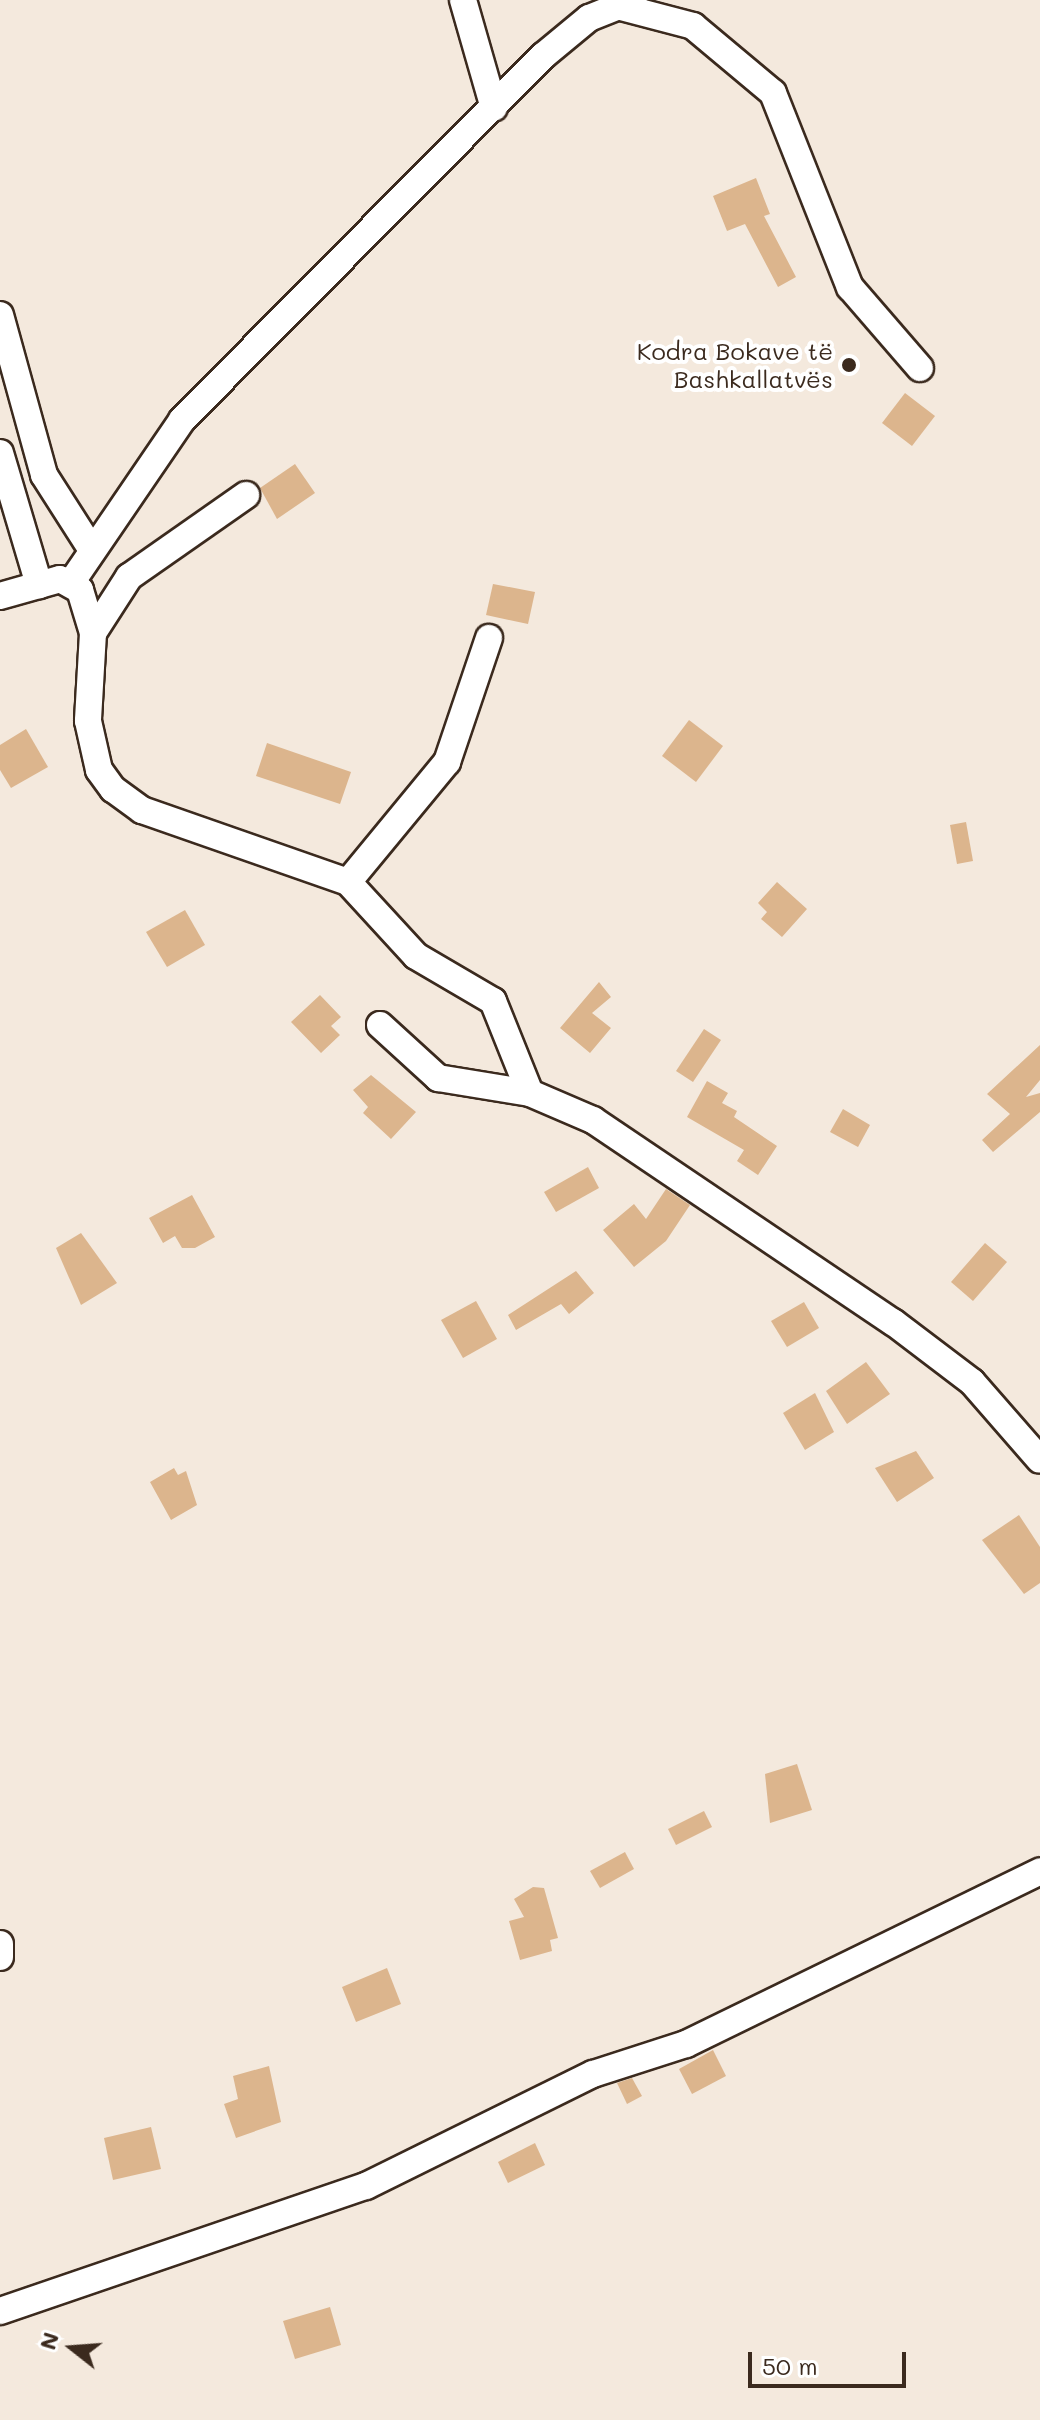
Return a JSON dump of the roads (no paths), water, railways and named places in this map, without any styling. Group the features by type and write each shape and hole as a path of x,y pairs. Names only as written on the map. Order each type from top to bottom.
{"street":[{"path":"463,0 494,108"},
{"path":"0,596 73,580 182,420 543,56 625,3 693,26 773,93 850,287 920,368"},
{"path":"0,315 44,475 92,550"},
{"path":"0,453 39,585"},
{"path":"93,633 129,577 246,495"},
{"path":"73,580 93,633 88,721 99,770 113,789 142,810 348,882 416,956 493,1001 530,1093"},
{"path":"348,882 447,762 489,638"},
{"path":"380,1025 438,1078 530,1093 593,1120 893,1322 972,1382 1040,1460"},
{"path":"0,2311 366,2186 593,2074 686,2044 1040,1871"}],"place":[{"name":"Kodra Bokave të Bashkallatvës","path":"849,365"}]}
